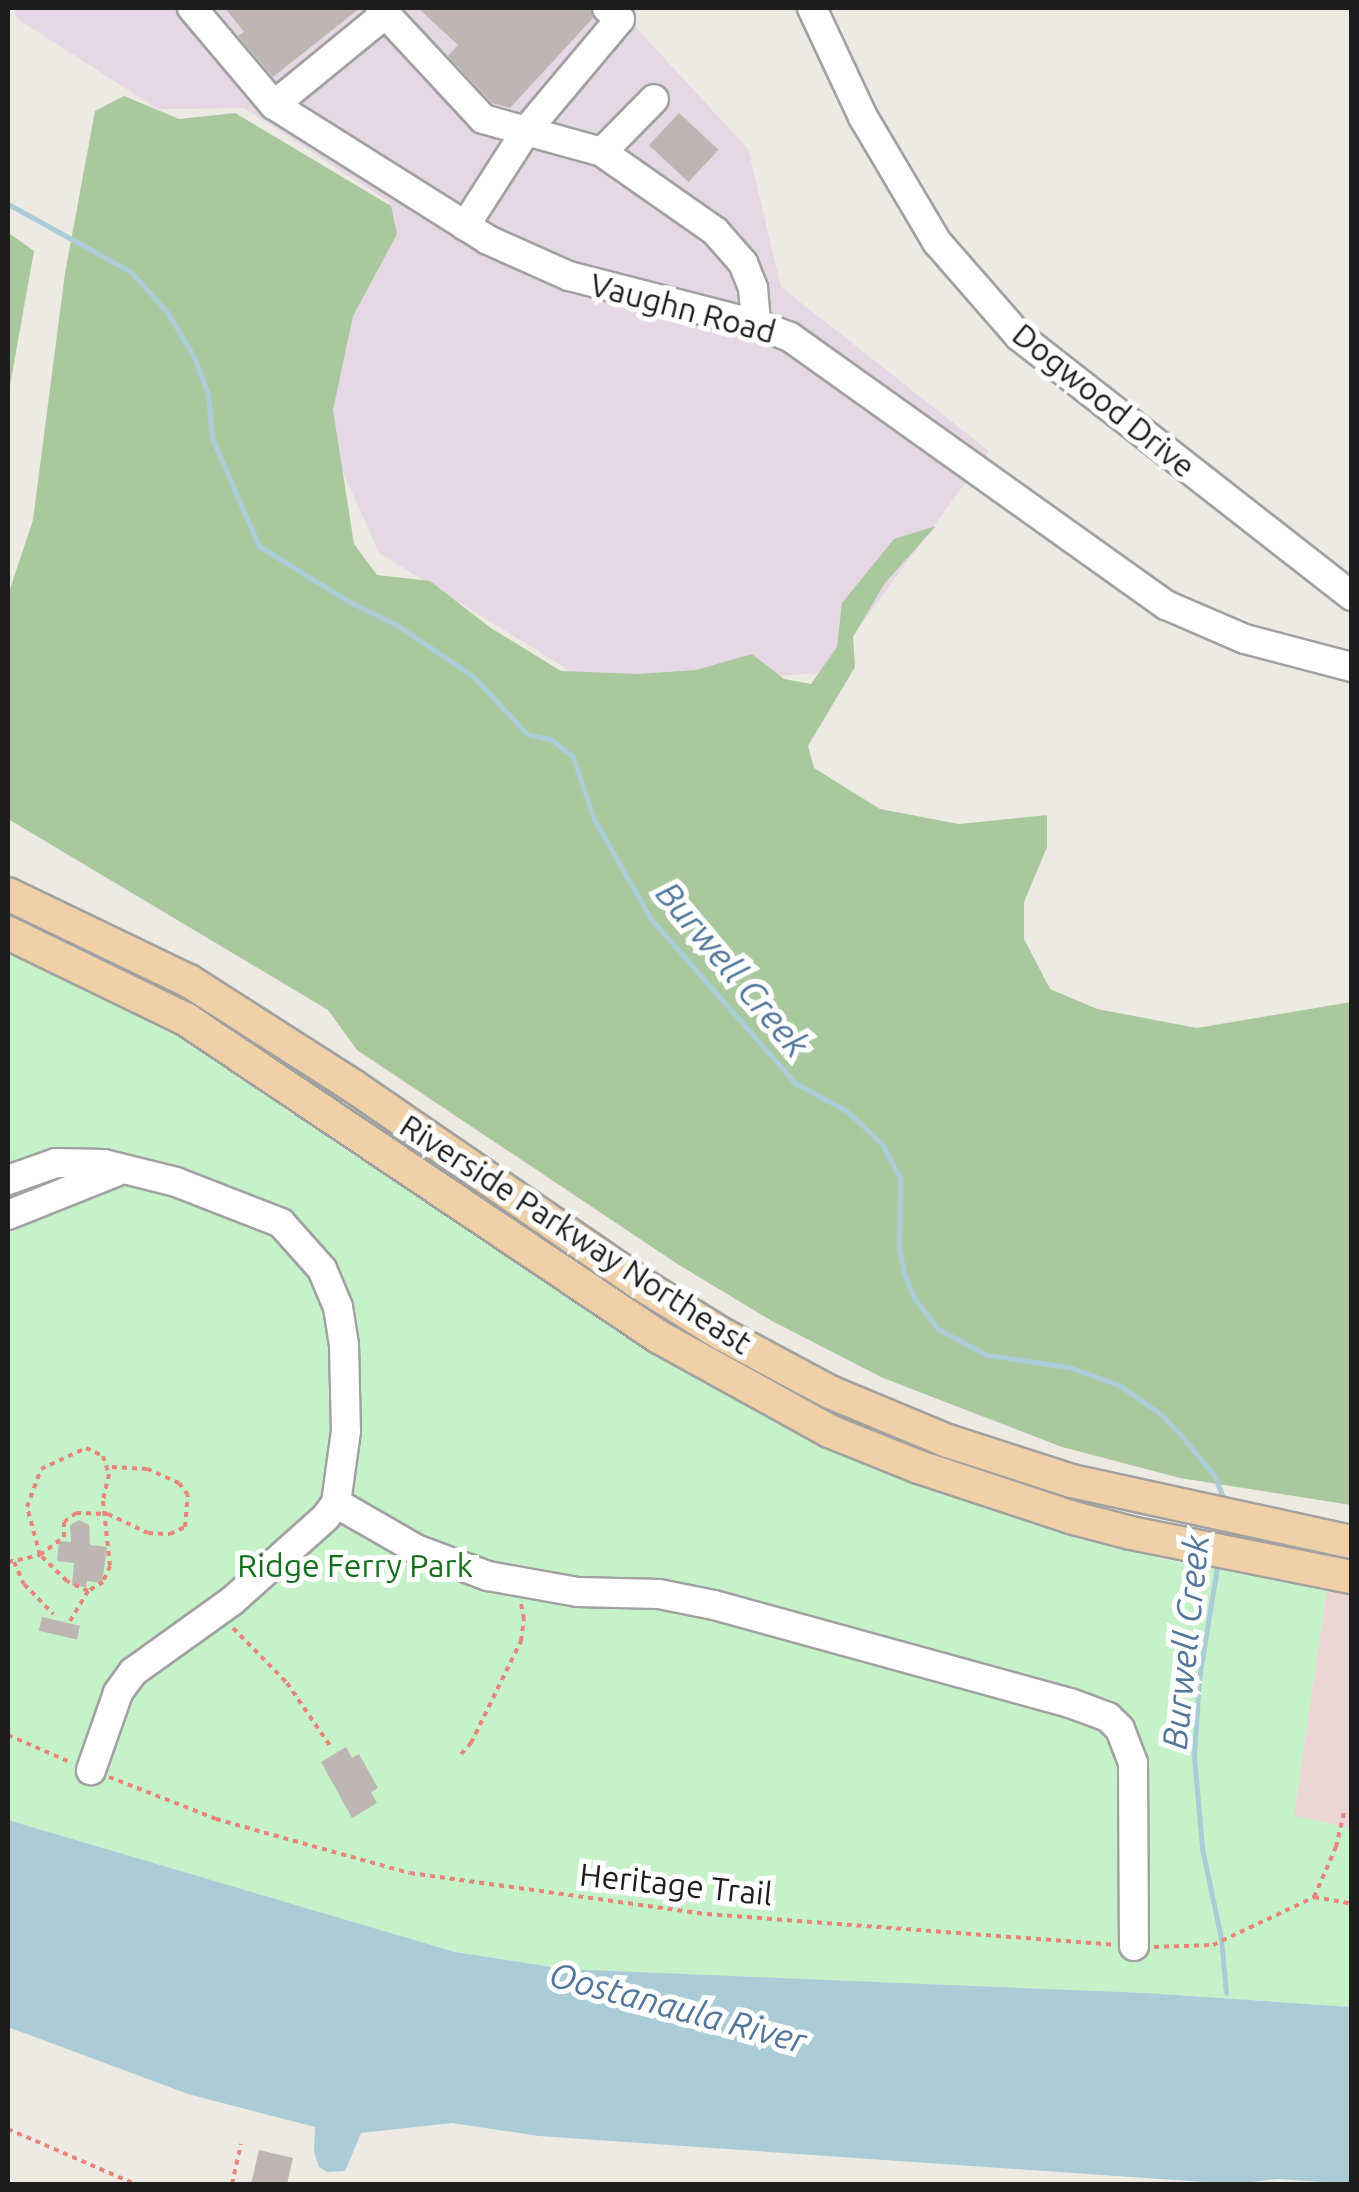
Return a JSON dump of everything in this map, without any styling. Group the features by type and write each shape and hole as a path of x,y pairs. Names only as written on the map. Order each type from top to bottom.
{"main road":[{"name":"Riverside Parkway Northeast","path":"8,894 190,981 343,1080 638,1282 777,1365 948,1441 1072,1481 1343,1540"},
{"name":"Riverside Parkway Northeast","path":"8,934 187,1020 660,1338 814,1424 1008,1498 1158,1539 1340,1574"}],"street":[{"name":"Vaughn Road","path":"192,8 274,106 465,226 516,255 569,276 756,324 812,350 1166,605 1245,638 1352,668"},
{"path":"465,226 526,131 620,19 607,8"},
{"name":"Dogwood Drive","path":"812,8 862,117 937,242 1019,336 1352,596"},
{"path":"274,106 382,11 483,119 602,152 735,250 752,288 756,324"},
{"path":"602,152 654,99"},
{"path":"323,1108 343,1080"},
{"path":"8,1180 56,1163 124,1169 207,1192 281,1223 322,1269 338,1307 348,1383 336,1503 326,1517 219,1611 134,1672 113,1704 91,1770"},
{"path":"8,1216 124,1169"},
{"path":"336,1503 416,1550 511,1580 578,1592 659,1594 714,1606 1070,1702 1108,1717 1120,1729 1132,1763 1134,1946"}],"path":[{"path":"70,1621 88,1591 103,1582 110,1566 103,1500 109,1468 99,1452 86,1448 42,1469 27,1507 40,1555 66,1580 88,1591"},
{"path":"53,1614 24,1584 11,1562 40,1555 64,1537 64,1522 76,1513 108,1514 148,1533 176,1533 185,1527 188,1495 179,1483 147,1469 109,1468"},
{"path":"461,1754 471,1743 521,1640 523,1609 511,1580"},
{"path":"219,1611 263,1664 286,1683 331,1747"},
{"name":"Heritage Trail","path":"8,1736 216,1819 410,1873 708,1914 1184,1948 1227,1939 1280,1910 1314,1897"},
{"path":"1344,1813 1336,1848 1314,1897 1352,1904"},
{"path":"8,2129 135,2184"},
{"path":"232,2184 241,2144"}],"shaded area":[{"path":"15,8 618,8 748,149 781,287 989,451 825,673 595,686 379,553 319,418 389,202 244,108 158,109 16,18"},
{"path":"1327,1588 1351,1593 1351,1828 1293,1817"}],"green space":[{"path":"124,96 179,119 235,113 391,206 397,234 353,316 333,410 354,544 377,575 430,581 491,628 561,671 638,674 696,670 752,654 784,679 811,684 837,647 842,603 894,539 936,526 885,583 853,637 855,667 808,746 814,768 880,809 959,824 1047,815 1047,847 1024,902 1024,939 1050,989 1097,1009 1197,1028 1351,1002 1351,1505 1180,1478 1062,1447 883,1378 772,1321 679,1265 357,1050 328,1010 8,819 8,595 33,520 65,273 95,111"},
{"path":"8,236 34,251 8,397"},
{"name":"Ridge Ferry Park","path":"8,946 204,1046 350,1153 420,1192 620,1328 1159,1550 1156,1558 1327,1588 1294,1816 1351,1828 1351,2007 1146,1993 565,1969 455,1952 8,1820"}],"water":[{"name":"Oostanaula River","path":"8,1820 455,1952 565,1969 1146,1993 1351,2007 1351,2184 1278,2179 1232,2184 539,2136 452,2123 361,2133 345,2171 327,2172 319,2167 314,2152 315,2127 188,2094 8,2027"}],"building":[{"path":"225,8 360,8 273,77 238,36 244,32"},
{"path":"418,8 590,8 593,18 510,108 492,103 448,56 458,45"},
{"path":"679,113 718,150 688,182 649,145"},
{"path":"79,1520 89,1525 90,1545 107,1547 102,1583 87,1581 86,1587 72,1585 74,1563 57,1561 59,1541 71,1542 70,1525"},
{"path":"42,1617 80,1626 77,1639 39,1631"},
{"path":"346,1747 352,1758 359,1754 378,1788 371,1792 377,1803 352,1818 321,1762"},
{"path":"259,2150 293,2158 287,2184 251,2184"}],"waterway":[{"name":"Burwell Creek","path":"8,204 131,272 167,312 194,357 208,394 212,438 259,546 348,601 397,625 473,676 527,734 552,740 573,757 594,819 651,919 795,1083 847,1111 882,1144 900,1178 899,1248 904,1274 914,1298 938,1329 987,1355 1069,1367 1119,1385 1162,1415 1180,1434 1214,1475 1224,1500"},
{"name":"Burwell Creek","path":"1218,1561 1199,1678 1194,1756 1202,1848 1221,1938 1226,1993"}]}
